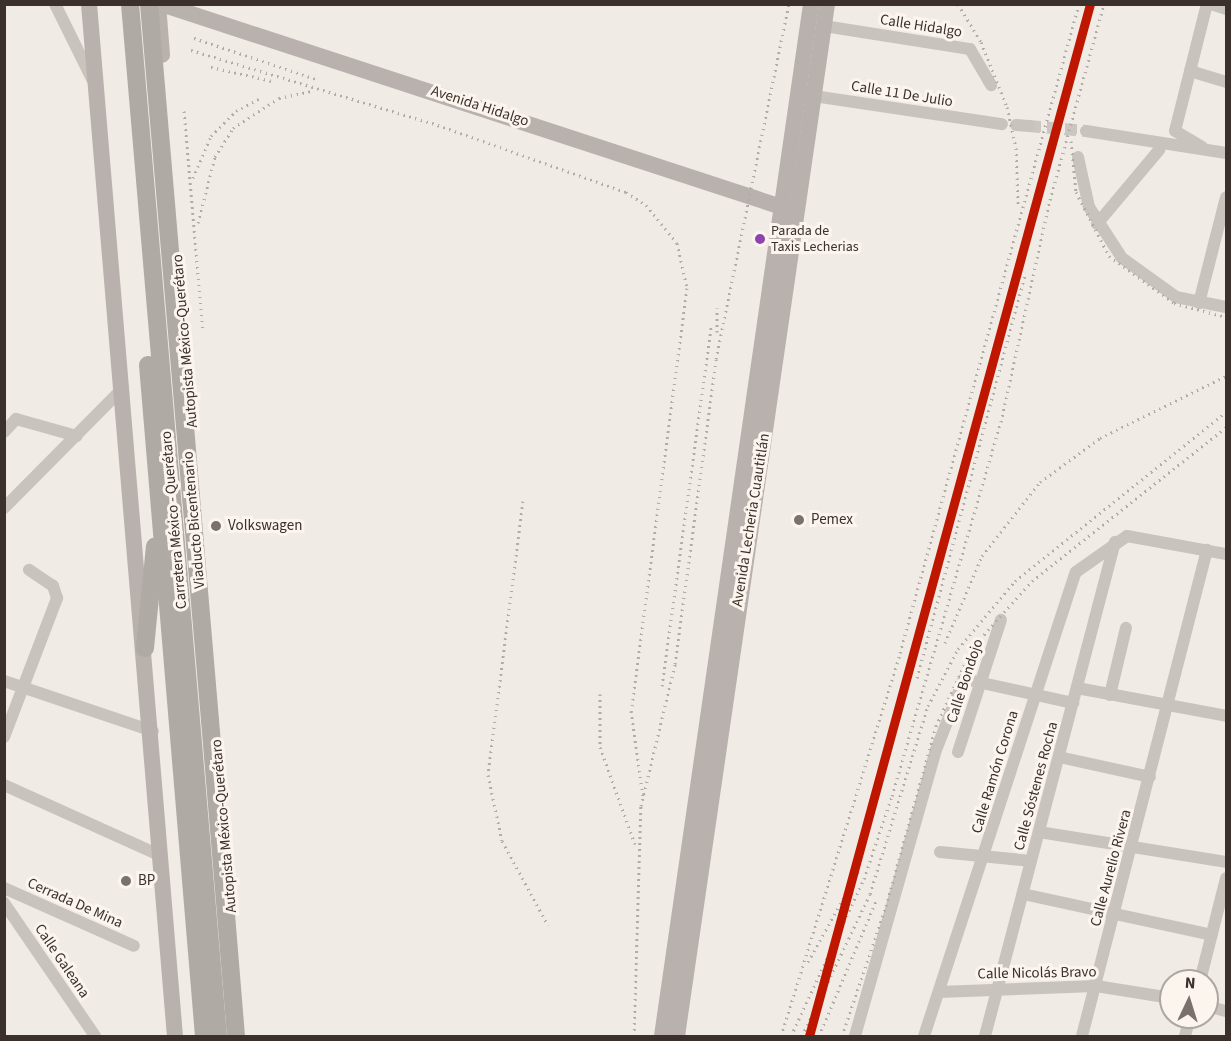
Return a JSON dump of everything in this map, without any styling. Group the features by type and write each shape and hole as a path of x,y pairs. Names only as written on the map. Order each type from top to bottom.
{"highway":[{"name":"Viaducto Bicentenario","path":"149,4 216,766 235,1036"},
{"path":"128,8 158,110"},
{"name":"Carretera México - Querétaro","path":"128,8 159,496 204,1036"},
{"name":"Carretera México - Querétaro","path":"128,8 218,1036"},
{"path":"145,648 159,496"},
{"path":"180,590 216,766"},
{"path":"235,1036 237,966"}],"main road":[{"path":"89,4 153,731 175,1036"},
{"name":"Avenida Hidalgo","path":"160,4 791,210"},
{"name":"Autopista México-Querétaro","path":"160,4 216,766 244,1036"},
{"name":"Avenida Lecheria Cuautitlán","path":"662,1036 791,210 806,94 811,4"},
{"name":"Avenida Lecheria Cuautitlán","path":"806,94 824,27 827,4"},
{"name":"Avenida Lecheria Cuautitlán","path":"677,1036 726,635"}],"street":[{"path":"55,4 96,85"},
{"path":"1202,147 1175,131 1209,4 1227,9"},
{"name":"Calle Hidalgo","path":"824,27 970,49 991,85"},
{"path":"1190,71 1227,82"},
{"name":"Calle 11 De Julio","path":"806,94 1002,124"},
{"path":"1086,130 1202,147 1227,153"},
{"path":"1097,224 1159,150"},
{"path":"1078,157 1097,224 1143,276 1176,297 1227,307"},
{"path":"1199,303 1227,197"},
{"path":"4,508 123,388"},
{"path":"4,432 11,419 77,436"},
{"path":"1118,540 1227,554"},
{"name":"Calle Sóstenes Rocha","path":"985,1036 1118,540"},
{"name":"Calle Ramón Corona","path":"924,1036 984,857 1034,694 1076,572 1118,540"},
{"name":"Calle Aurelio Rivera","path":"1082,1036 1169,706 1207,550"},
{"path":"4,737 57,598 53,585 29,570"},
{"name":"Calle Bondojo","path":"958,752 1001,620"},
{"path":"1110,694 1126,628"},
{"path":"855,1036 936,750 964,679 1073,703"},
{"path":"4,681 153,731"},
{"path":"1077,688 1227,716"},
{"path":"1059,757 1150,777"},
{"path":"4,785 161,856"},
{"path":"1039,832 1227,862"},
{"path":"940,852 1031,861"},
{"path":"1203,969 1227,878"},
{"name":"Cerrada De Mina","path":"4,888 134,945"},
{"path":"1023,894 1212,934"},
{"name":"Calle Galeana","path":"4,903 85,1031 95,1036"},
{"name":"Calle Nicolás Bravo","path":"939,992 998,986 1095,986 1159,996"}],"tunnel":[{"path":"1029,126 1086,131"}],"railway":[{"path":"634,1036 641,806 675,664 716,359 789,4"},
{"path":"958,4 981,42 1007,107 1016,148 1018,204"},
{"path":"781,1036 900,653 1079,4"},
{"path":"791,1036 864,879 892,796 1001,422 1050,200 1104,4"},
{"path":"194,38 316,79"},
{"path":"191,50 432,123 626,192 646,205 677,243 687,288 631,711 643,796"},
{"path":"211,67 272,81"},
{"path":"198,223 215,157 233,128 279,98 313,91"},
{"path":"193,178 211,136 236,111 259,99"},
{"path":"184,111 203,332"},
{"path":"1071,141 1076,192 1109,256 1174,303 1226,317"},
{"path":"917,678 1026,272"},
{"path":"717,308 717,332"},
{"path":"662,686 711,327"},
{"path":"945,643 982,556 1040,482 1100,438 1226,376"},
{"path":"802,1036 870,894 928,706 958,649 1015,581 1226,412"},
{"path":"842,1036 886,906 936,726 972,648 1032,581 1226,427"},
{"path":"523,501 488,775 502,841 548,925"},
{"path":"600,694 600,747 635,844"},
{"path":"808,962 859,870"},
{"path":"819,1036 876,901"}],"transit line":[{"path":"809,1036 1090,4"}],"place":[{"name":"Parada de Taxis Lecherias","path":"760,239"},
{"name":"Pemex","path":"799,520"},
{"name":"Volkswagen","path":"216,526"},
{"name":"BP","path":"126,881"}]}
